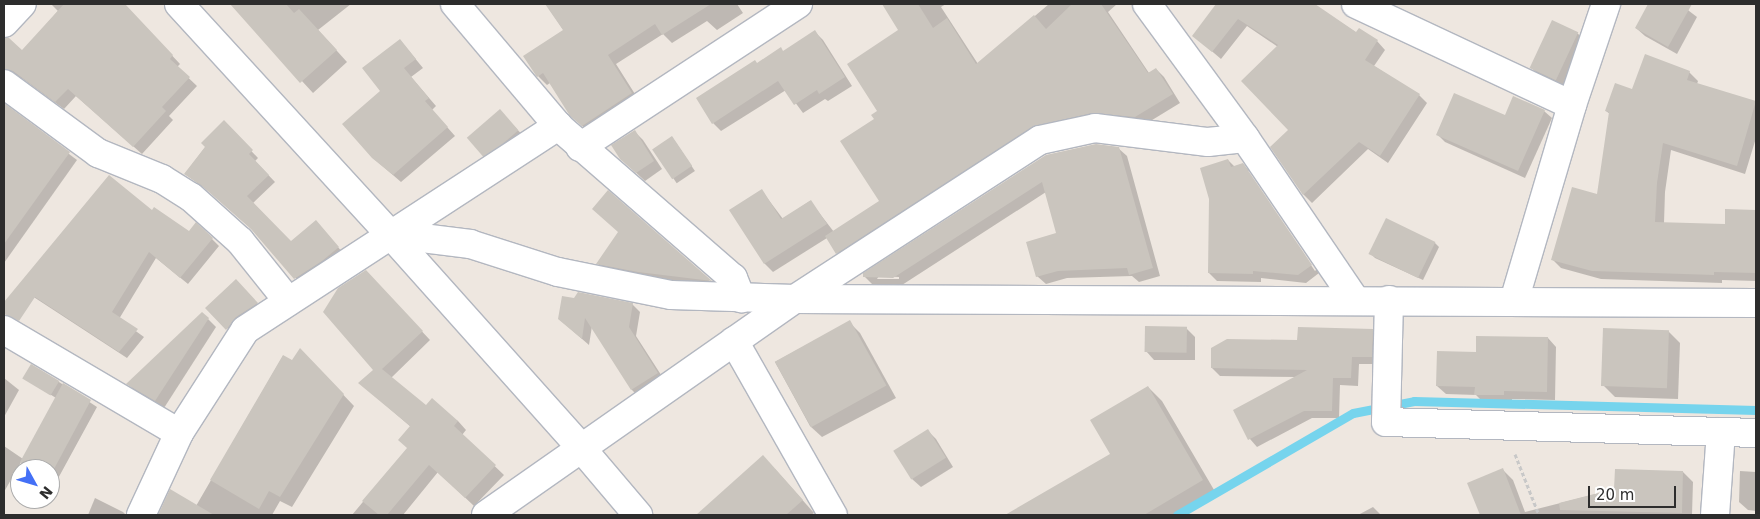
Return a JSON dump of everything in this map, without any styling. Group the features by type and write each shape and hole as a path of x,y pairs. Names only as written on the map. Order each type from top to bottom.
{"street":[{"path":"4,23 22,4"},
{"path":"179,4 390,234 582,449 638,515"},
{"path":"455,4 558,126 733,278 741,298"},
{"path":"580,147 798,4"},
{"path":"1147,4 1245,138 1355,300"},
{"path":"1356,4 1572,105"},
{"path":"1514,301 1572,105 1606,4"},
{"path":"4,84 98,153 162,179 191,197 240,241 288,301"},
{"path":"141,515 179,433 245,330 558,126"},
{"path":"486,515 795,299 1040,140 1095,128 1208,142 1245,138"},
{"path":"390,234 470,244 558,272 671,295 795,299 1756,303"},
{"path":"1389,300 1386,422 1756,433"},
{"path":"4,330 179,433"},
{"path":"734,341 833,515"},
{"path":"1716,515 1721,432"}],"path":[{"path":"1504,426 1539,515"}],"building":[{"path":"64,4 125,4 173,55 170,59 190,77 162,107 166,111 133,147 68,89 55,102 13,71 4,69 4,38 9,38 22,50"},
{"path":"230,4 286,4 294,13 299,9 337,50 300,83"},
{"path":"545,4 711,4 662,35 655,24 608,55 632,93 582,126 570,116 543,73 537,77 523,56 563,30"},
{"path":"882,4 918,4 933,28 947,18 976,64 1034,15 1046,29 1072,4 1101,4 1148,73 1156,68 1173,94 1135,117 1092,113 1032,127 836,254 825,236 879,201 840,141 874,119 871,115 877,111 847,64 898,30"},
{"path":"1216,4 1315,4 1356,32 1359,28 1378,40 1365,60 1420,94 1380,156 1359,142 1303,195 1270,147 1288,130 1241,81 1278,45 1238,19 1212,52 1192,36"},
{"path":"1648,4 1692,4 1668,47 1635,28"},
{"path":"1552,20 1578,32 1556,80 1530,68"},
{"path":"815,30 845,77 819,94 817,90 794,105 778,81 712,124 696,98 755,60 757,63 781,47 783,51"},
{"path":"400,39 416,59 404,68 429,98 425,101 448,127 393,175 372,158 342,124 380,91 362,68"},
{"path":"1645,54 1690,71 1687,80 1756,101 1737,166 1663,143 1657,183 1655,222 1725,224 1725,209 1756,210 1756,273 1714,272 1714,275 1592,271 1551,260 1572,187 1597,194 1609,112 1605,111 1615,83 1632,89"},
{"path":"1454,93 1505,115 1513,96 1545,110 1518,171 1436,135"},
{"path":"4,103 70,152 4,244"},
{"path":"500,109 518,130 485,159 467,138"},
{"path":"224,120 253,150 249,154 269,175 247,196 291,241 316,220 339,247 322,261 294,279 251,229 201,185 184,174 205,147 201,143"},
{"path":"635,130 654,161 636,173 620,159 611,145"},
{"path":"672,136 692,166 672,179 652,149"},
{"path":"1096,144 1119,147 1153,268 1129,275 1127,268 1058,271 1036,277 1026,242 1056,233 1042,182 893,278 863,277 863,273 1046,155"},
{"path":"1228,159 1231,167 1243,163 1312,265 1298,275 1253,271 1253,274 1208,273 1209,199 1200,168"},
{"path":"109,175 152,210 154,207 189,231 196,222 213,238 180,278 149,252 112,312 138,329 119,352 35,297 19,321 4,314 4,302"},
{"path":"762,189 781,219 811,200 827,224 764,264 729,210"},
{"path":"608,190 712,281 638,272 596,264 618,232 592,209"},
{"path":"1386,218 1435,242 1418,278 1368,254"},
{"path":"366,270 423,331 382,369 426,405 432,398 458,421 454,426 496,465 465,498 429,465 387,515 379,515 362,501 407,448 398,440 410,426 358,383 373,370 323,312 338,288"},
{"path":"236,279 258,303 236,317 226,330 205,308"},
{"path":"578,292 633,303 629,327 658,373 631,390 585,318 582,339 558,319 562,296 574,298"},
{"path":"202,312 209,318 155,401 126,384"},
{"path":"850,320 886,386 811,427 775,362"},
{"path":"1145,326 1187,327 1187,353 1145,352"},
{"path":"1298,327 1373,329 1372,357 1352,357 1351,378 1333,378 1332,411 1304,411 1248,440 1233,410 1307,370 1211,368 1211,348 1227,339 1297,340"},
{"path":"1603,328 1669,330 1667,388 1601,386"},
{"path":"1476,336 1548,337 1547,392 1504,391 1504,395 1474,395 1475,387 1436,386 1437,351 1476,352"},
{"path":"300,348 344,394 280,497 269,491 259,509 210,480 283,355 292,360"},
{"path":"31,364 59,381 51,396 22,379"},
{"path":"63,383 91,400 59,459 22,459"},
{"path":"1148,386 1203,480 1144,515 1005,515 1110,454 1090,420"},
{"path":"928,429 946,458 911,480 893,451"},
{"path":"763,455 803,500 786,515 696,515"},
{"path":"1503,468 1521,515 1480,515 1467,483"},
{"path":"1615,469 1683,471 1682,513 1560,510 1559,503 1614,489"},
{"path":"170,489 214,515 158,515"}],"waterway":[{"path":"1177,515 1353,413 1414,401 1756,410"}]}
